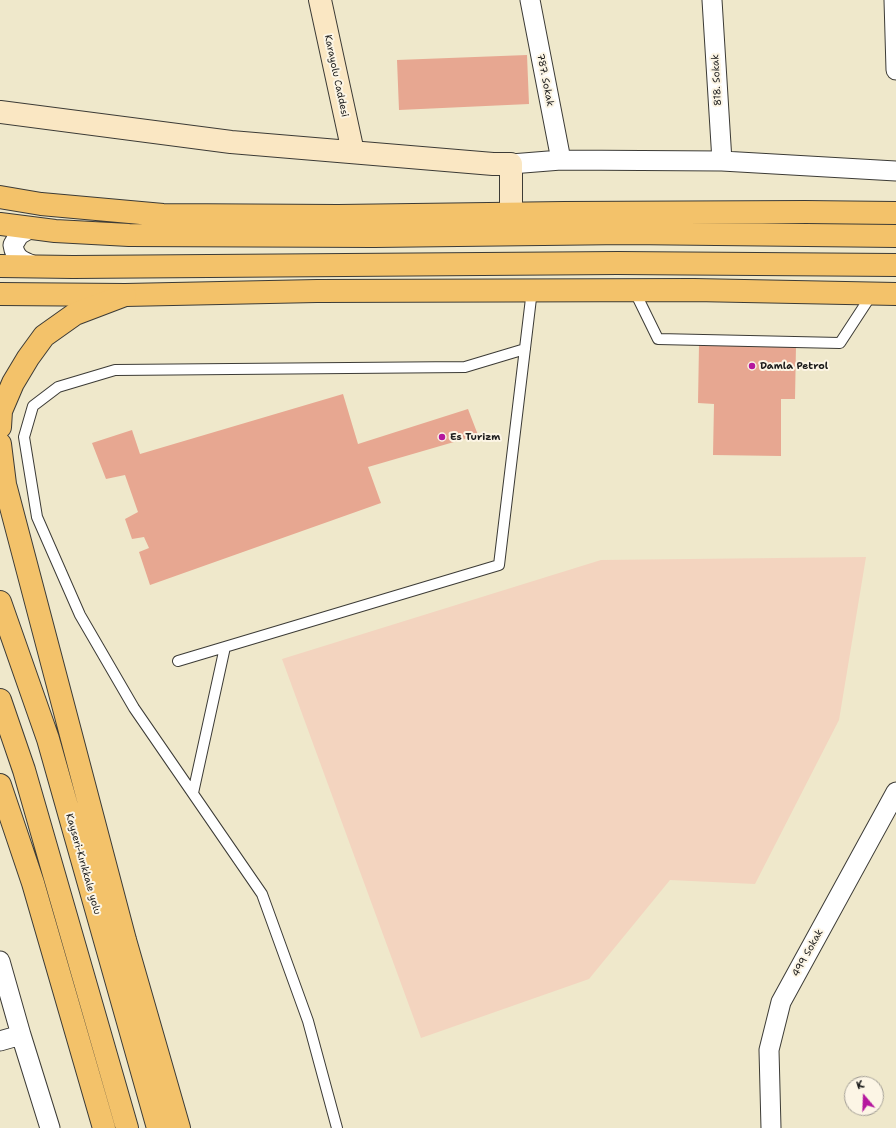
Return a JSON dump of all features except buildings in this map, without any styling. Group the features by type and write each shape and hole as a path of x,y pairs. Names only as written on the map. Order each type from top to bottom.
{"main road":[{"path":"0,197 41,204 163,215 338,216 797,212 896,213"},
{"path":"0,224 55,231 137,235 374,236 627,233 896,236"},
{"path":"0,266 105,267 610,263 896,265"},
{"path":"0,294 125,295 317,291 694,290 896,294"},
{"path":"0,427 1,411 13,383 28,358 44,336 75,314 125,295"},
{"path":"0,444 3,479 123,932 179,1128"},
{"name":"Kayseri-Kırıkkale yolu","path":"0,602 48,739 158,1128"},
{"path":"0,700 24,770 127,1128"},
{"path":"0,785 33,883 104,1128"}],"street":[{"name":"Karayolu Caddesi","path":"320,0 353,152"},
{"name":"787. Sokak","path":"530,0 561,160"},
{"name":"818. Sokak","path":"712,0 722,161"},
{"path":"894,0 896,70"},
{"path":"0,112 231,142 493,164 561,160 722,161 896,172"},
{"path":"510,214 512,164"},
{"path":"31,228 19,235 13,245 15,254 19,259 35,266"},
{"name":"499 Sokak","path":"772,1128 769,1050 781,1002 896,792"},
{"path":"0,961 50,1128"},
{"path":"0,1041 21,1035"}],"lane":[{"path":"178,661 499,565 532,290"},
{"path":"634,290 658,339 840,342 873,293"},
{"path":"337,1128 308,1021 262,894 134,708 80,615 37,517 24,437 33,406 58,387 115,370 465,367 525,349"},
{"path":"192,794 225,647"}],"shaded area":[{"path":"866,557 839,720 755,884 670,880 589,979 421,1038 282,659 601,560"}],"place":[{"name":"Damla Petrol","path":"752,366"},
{"name":"Es Turizm","path":"442,437"}]}
